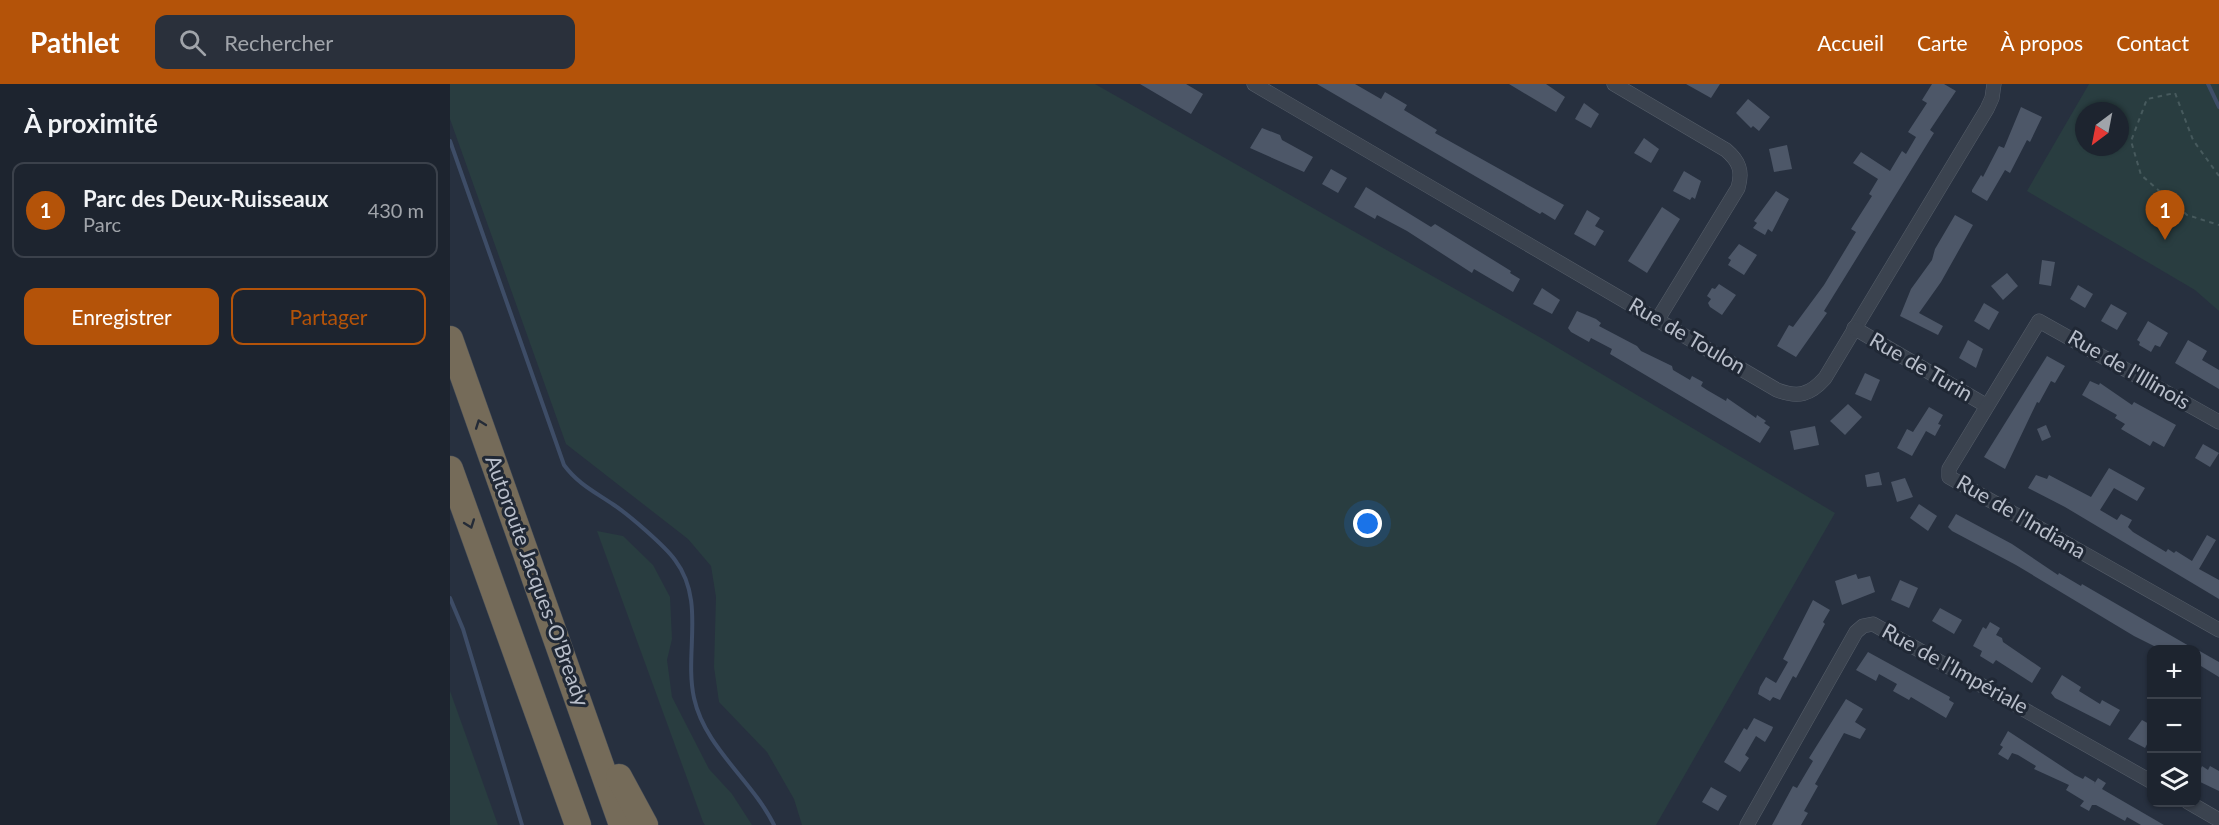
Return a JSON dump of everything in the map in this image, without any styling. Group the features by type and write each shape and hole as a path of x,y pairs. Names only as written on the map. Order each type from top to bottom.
{"highway":[{"name":"Autoroute Jacques-O'Bready","path":"450,339 622,825"},
{"name":"Autoroute Jacques-O'Bready","path":"450,469 578,825"},
{"path":"529,688 559,825"},
{"path":"585,716 645,825"}],"street":[{"name":"Rue de Toulon","path":"1254,84 1791,395 1803,395 1815,389 1987,109 1992,98 1994,84"},
{"path":"1614,84 1726,150 1735,158 1740,168 1737,188 1659,320"},
{"name":"Rue de l'Indiana","path":"2039,321 1949,469 1949,477 2219,630"},
{"name":"Rue de l'Illinois","path":"2039,321 2219,422"},
{"name":"Rue de Turin","path":"1854,328 1987,406"},
{"name":"Rue de l'Impériale","path":"1747,825 1856,632 1863,626 1873,624 2147,780"},
{"path":"2197,807 2219,820"}],"path":[{"path":"2219,176 2193,140 2175,93 2147,99 2131,141 2140,175 2187,215 2219,225"}],"green space":[{"path":"450,84 1095,84 1543,339 1835,513 1656,825 802,825 794,799 767,752 719,702 714,667 716,597 711,566 688,539 566,444 450,119"},
{"path":"2089,84 2219,84 2219,311 2195,290 2027,191 2075,108 2075,156 2129,156 2129,102 2079,102"},
{"path":"597,531 623,536 653,565 670,597 672,639 667,660 672,697 709,769 732,794 752,825 705,825 703,822"},
{"path":"450,691 498,825 450,825"}],"building":[{"path":"1140,84 1186,84 1203,94 1191,114"},
{"path":"1317,84 1355,84 1381,99 1385,92 1407,105 1404,110 1437,130 1435,133 1564,205 1555,220 1542,212 1540,214"},
{"path":"1509,84 1546,84 1565,97 1556,112"},
{"path":"1686,84 1720,84 1711,98"},
{"path":"1932,84 1944,84 1956,91 1930,130 1934,133 1824,311 1827,313 1796,357 1777,346 1789,325 1793,327 1824,285 1856,232 1851,229 1872,196 1869,194 1878,179 1853,163 1861,152 1890,171 1902,151 1906,154 1916,137 1908,132 1927,103 1922,100"},
{"path":"1748,99 1770,117 1759,131 1753,126 1751,128 1736,113"},
{"path":"1584,103 1599,114 1591,128 1575,119"},
{"path":"2021,107 2042,117 2030,142 2027,140 2010,173 2005,170 1987,201 1972,190 1981,175 1983,177 1999,146 2004,148"},
{"path":"1262,128 1280,135 1282,140 1313,157 1304,172 1250,148"},
{"path":"1644,138 1659,149 1651,163 1634,153"},
{"path":"1787,145 1792,169 1774,172 1769,149"},
{"path":"1331,169 1347,178 1338,193 1322,184"},
{"path":"1684,171 1701,181 1695,199 1692,197 1690,200 1673,191"},
{"path":"1366,187 1431,227 1435,224 1511,271 1510,273 1520,279 1513,292 1474,269 1472,273 1407,231 1377,215 1375,219 1354,207"},
{"path":"1776,191 1789,199 1772,232 1768,229 1765,235 1753,228 1757,223 1754,221"},
{"path":"1662,207 1680,219 1647,273 1628,261"},
{"path":"1587,210 1600,218 1595,226 1604,231 1595,246 1574,234"},
{"path":"1955,215 1973,225 1941,282 1919,313 1943,326 1938,335 1900,316 1911,289 1932,260 1935,249"},
{"path":"1739,244 1757,255 1744,275 1728,265 1731,260 1728,258"},
{"path":"2042,260 2055,262 2051,286 2039,284"},
{"path":"2007,273 2018,286 2003,300 1991,286"},
{"path":"1719,284 1736,295 1722,315 1710,307 1708,303 1711,299 1707,296 1712,288 1715,289"},
{"path":"2078,285 2093,294 2085,308 2070,299"},
{"path":"1542,288 1560,300 1552,314 1533,304"},
{"path":"1984,303 1999,312 1989,330 1974,321"},
{"path":"2111,304 2127,313 2117,330 2101,321"},
{"path":"1577,311 1596,319 1601,323 1599,326 1672,366 1673,370 1690,380 1692,376 1703,382 1701,386 1707,390 1726,401 1727,398 1756,418 1757,415 1766,421 1764,423 1770,427 1760,443 1610,354 1612,349 1591,338 1589,342 1571,332 1568,328"},
{"path":"2148,321 2168,333 2160,347 2155,345 2151,352 2139,345 2140,342 2137,340"},
{"path":"1968,340 1983,349 1976,368 1959,358"},
{"path":"2188,340 2207,351 2202,360 2219,370 2219,389 2175,363"},
{"path":"2047,356 2065,366 2055,383 2051,381 2039,403 2037,402 2005,469 1984,457"},
{"path":"1865,373 1880,380 1871,401 1855,394"},
{"path":"2090,381 2099,385 2100,383 2132,405 2134,402 2176,425 2164,447 2153,441 2150,446 2121,429 2125,424 2115,418 2117,415 2082,395"},
{"path":"1848,404 1862,417 1845,435 1830,421"},
{"path":"1929,407 1943,415 1935,436 1926,431 1912,456 1897,448 1907,429 1913,432"},
{"path":"2046,425 2051,437 2042,441 2037,429"},
{"path":"1815,426 1819,445 1794,450 1790,431"},
{"path":"2203,444 2219,453 2210,467 2195,458"},
{"path":"2109,468 2145,488 2137,501 2114,488 2100,510 2117,520 2121,514 2132,520 2128,527 2133,532 2166,552 2168,549 2174,553 2176,551 2192,561 2207,535 2216,540 2199,569 2219,580 2219,599 2065,507 2028,488 2036,475 2047,479 2049,475 2091,497"},
{"path":"1879,472 1882,485 1867,487 1865,475"},
{"path":"1905,478 1913,497 1897,502 1891,482"},
{"path":"1919,504 1937,516 1928,531 1910,518"},
{"path":"1956,514 2012,544 2058,575 2059,573 2081,586 2082,584 2187,645 2152,645 1948,527"},
{"path":"1856,574 1858,579 1870,576 1875,592 1842,605 1835,581"},
{"path":"1900,580 1918,588 1909,608 1891,600"},
{"path":"1813,600 1830,610 1823,622 1825,624 1796,678 1793,676 1780,700 1773,697 1770,701 1758,694 1760,687 1766,677 1776,683 1788,662 1783,659"},
{"path":"1940,608 1962,620 1954,634 1932,621"},
{"path":"1990,622 2000,628 1996,635 2002,638 2003,642 2041,668 2032,683 1996,660 1993,664 1980,656 1982,651 1973,646 1983,627 1986,629"},
{"path":"1868,652 1950,697 1949,700 1954,703 1946,718 1911,697 1909,700 1893,691 1897,684 1879,674 1876,681 1856,670"},
{"path":"2201,652 2219,662 2219,677 2201,666"},
{"path":"2062,675 2081,687 2079,691 2100,704 2102,700 2120,710 2110,726 2055,698 2051,693"},
{"path":"1846,699 1863,709 1855,722 1866,729 1860,739 1844,733 1815,784 1818,786 1804,811 1808,813 1801,825 1772,825 1793,786 1797,788 1813,761 1809,758"},
{"path":"1754,718 1773,727 1765,742 1756,736 1745,755 1749,758 1740,772 1724,762 1744,728 1747,730"},
{"path":"2142,720 2147,723 2145,748 2128,739"},
{"path":"2008,731 2075,775 2083,779 2085,776 2095,782 2094,784 2098,778 2106,783 2102,789 2164,825 2141,825 2127,817 2125,821 2096,805 2092,805 2089,811 2080,806 2084,801 2066,790 2069,785 2034,769 2036,766 2018,755 2012,753 2008,760 1998,754"},
{"path":"2202,766 2208,770 2210,766 2219,771 2219,791 2201,782"},
{"path":"1711,787 1727,796 1718,811 1702,802"}],"waterway":[{"path":"2208,84 2219,107"},
{"path":"450,141 564,465 581,483 637,523 675,560 690,592 692,681 694,698 700,716 718,748 754,793 774,825"},
{"path":"450,598 463,629 522,825"}],"place":[{"name":"Parc des Deux-Ruisseaux","path":"2165,240"}]}
